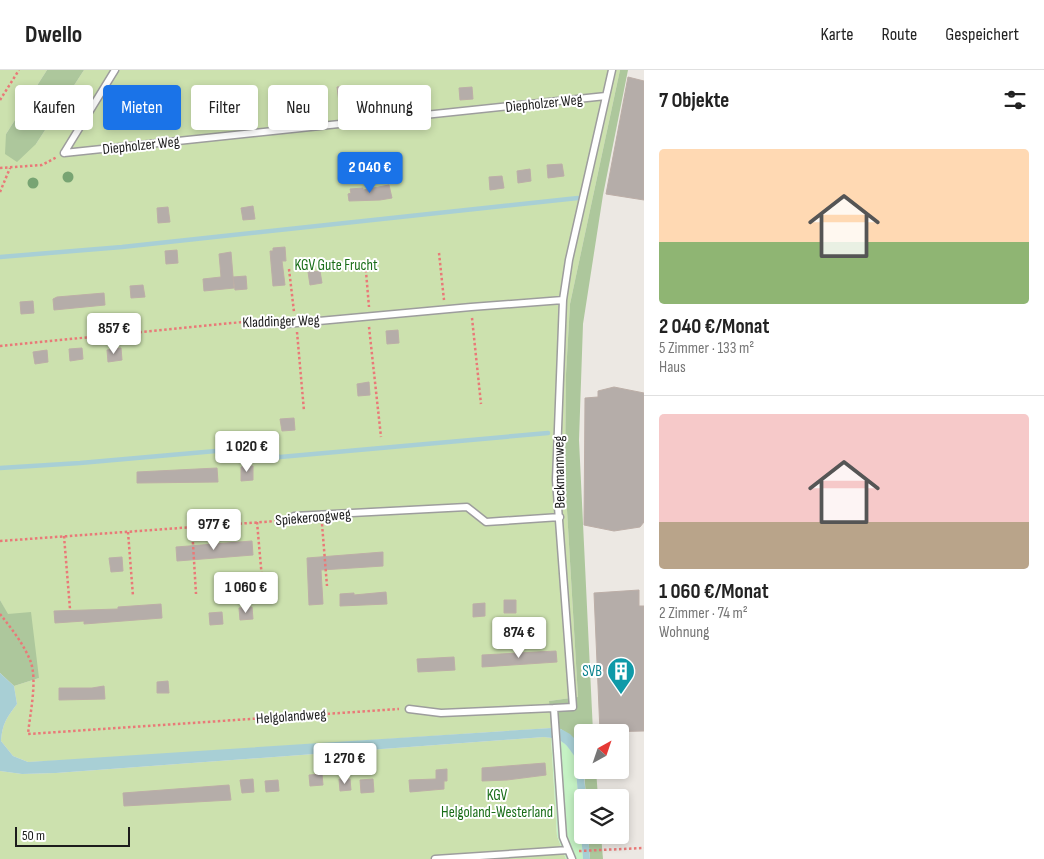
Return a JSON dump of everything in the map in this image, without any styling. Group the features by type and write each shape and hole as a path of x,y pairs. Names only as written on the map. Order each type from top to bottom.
{"lane":[{"path":"64,154 115,70"},
{"name":"Beckmannweg","path":"554,708 573,707 556,480 563,300 569,260 612,70"},
{"name":"Diepholzer Weg","path":"64,154 606,96"},
{"name":"Kladdinger Weg","path":"286,324 471,306 563,300"},
{"name":"Spiekeroogweg","path":"294,516 467,507 486,522 560,517"},
{"path":"409,709 441,713 554,708 563,837 572,859"},
{"path":"435,859 568,850"}],"path":[{"path":"0,100 19,70"},
{"path":"0,168 42,165 64,154"},
{"path":"0,192 10,167"},
{"path":"439,253 445,309"},
{"path":"365,260 381,437"},
{"path":"289,269 304,411"},
{"path":"471,306 481,404"},
{"name":"Kladdinger Weg","path":"0,346 273,319 286,324"},
{"path":"322,515 326,586"},
{"name":"Spiekeroogweg","path":"0,541 277,521 294,516"},
{"path":"257,522 263,590"},
{"path":"192,527 196,594"},
{"path":"128,532 133,596"},
{"path":"64,536 70,609"},
{"name":"Helgolandweg","path":"0,614 17,636 30,661 34,677 28,734 409,709"},
{"path":"577,850 644,848"}],"green space":[{"name":"KGV Gute Frucht","path":"0,70 47,70 37,85 15,85 15,120 6,134 36,144 45,130 93,130 93,85 74,85 84,70 620,70 570,304 566,374 565,476 578,697 549,701 551,728 28,762 13,756 1,741 6,721 17,704 14,686 39,678 0,600"},
{"path":"47,70 84,70 74,85 37,85"},
{"path":"620,70 628,70 603,195 583,324 579,440 593,724 574,724 574,739 561,729 551,728 549,701 578,697 565,476 566,374 570,304"},
{"path":"15,120 15,130 45,130 36,144 17,162 5,154 6,134"},
{"path":"0,600 8,614 31,612 39,678 14,686 0,673"},
{"name":"KGV Helgoland-Westerland","path":"551,738 557,836 566,859 0,859 0,771 22,774 56,773"},
{"path":"551,738 565,744 574,756 574,779 577,779 578,789 574,789 574,844 582,844 583,859 566,859 557,836"},
{"path":"585,779 597,779 597,789 585,789"},
{"path":"589,844 602,844 603,859 590,859"}],"water":[{"path":"0,673 14,686 17,704 6,721 1,741 13,756 28,762 551,728 561,729 574,738 574,756 566,745 559,740 544,737 56,773 22,774 0,771"},
{"path":"577,779 584,779 585,789 578,789"},
{"path":"582,844 589,844 590,859 583,859"}],"building":[{"path":"628,77 644,81 644,200 606,194"},
{"path":"472,87 473,99 460,100 459,88"},
{"path":"562,164 564,176 548,178 547,165"},
{"path":"530,169 531,181 518,183 517,171"},
{"path":"502,176 504,188 490,190 489,177"},
{"path":"389,185 392,198 349,201 348,194 351,193 350,189 363,188 363,190"},
{"path":"253,206 255,219 243,220 241,208"},
{"path":"168,207 170,222 158,223 157,208"},
{"path":"285,247 286,261 282,261 285,285 273,286 270,251 273,251 273,248"},
{"path":"177,250 178,263 166,264 165,251"},
{"path":"231,252 234,288 204,291 203,279 221,277 219,254"},
{"path":"320,271 322,283 310,285 308,272"},
{"path":"246,276 247,289 235,290 233,277"},
{"path":"143,285 145,297 131,298 130,286"},
{"path":"104,293 105,305 54,310 53,299 57,297"},
{"path":"33,301 34,313 21,314 20,302"},
{"path":"398,330 399,343 387,344 386,331"},
{"path":"82,348 83,359 70,361 69,349"},
{"path":"121,348 122,360 108,362 107,350"},
{"path":"47,350 48,362 35,364 33,352"},
{"path":"369,382 370,395 358,396 357,384"},
{"path":"614,387 644,393 644,522 640,527 614,531 584,525 585,398 598,397 598,391"},
{"path":"294,418 295,430 282,431 280,419"},
{"path":"253,466 253,480 241,481 241,467"},
{"path":"217,468 218,482 137,483 137,472"},
{"path":"252,541 253,555 177,561 176,547"},
{"path":"383,552 383,566 321,570 323,604 309,605 307,558"},
{"path":"122,557 123,571 111,572 109,558"},
{"name":"SVB","path":"639,590 639,606 644,606 644,731 629,731 629,724 600,724 594,593"},
{"path":"386,592 387,604 340,606 340,594 354,593 354,595"},
{"path":"504,600 516,600 516,613 504,613"},
{"path":"485,603 485,616 473,617 473,604"},
{"path":"161,604 162,618 84,624 84,621 55,623 54,611 118,609 118,607"},
{"path":"252,607 253,619 240,620 239,608"},
{"path":"222,612 223,624 210,625 209,613"},
{"path":"556,651 557,662 482,667 482,655"},
{"path":"454,657 455,670 418,672 417,659"},
{"path":"168,681 169,693 157,693 157,682"},
{"path":"104,686 105,699 59,700 59,688"},
{"path":"545,763 546,775 482,781 482,768"},
{"path":"447,769 447,781 444,781 444,789 410,792 409,780 436,779 436,770"},
{"path":"322,774 323,785 310,786 309,775"},
{"path":"253,779 254,792 242,793 240,780"},
{"path":"339,779 350,779 351,790 340,791"},
{"path":"373,779 374,792 361,793 360,780"},
{"path":"278,780 279,791 266,792 265,781"},
{"path":"229,785 231,800 124,806 123,793"}],"waterway":[{"path":"0,257 122,247 578,198"},
{"path":"0,468 250,448 280,457 548,433"}],"place":[{"name":"SVB","path":"621,695"}]}
